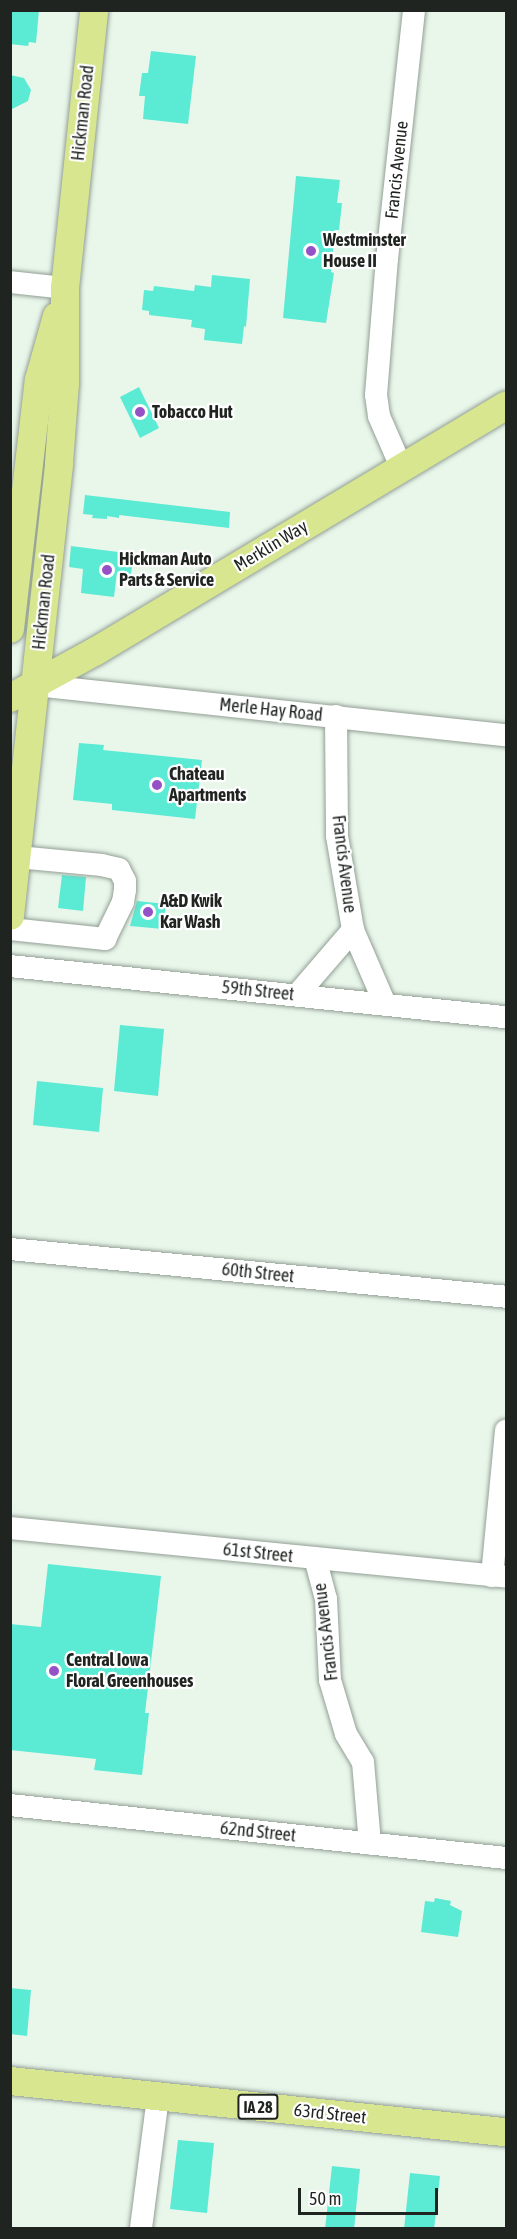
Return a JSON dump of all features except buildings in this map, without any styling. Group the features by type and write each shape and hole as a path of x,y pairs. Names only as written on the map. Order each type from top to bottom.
{"main road":[{"name":"Hickman Road","path":"10,916 17,857 19,686 65,384 65,288 94,10"},
{"name":"Hickman Road","path":"10,629 17,502 39,380 65,288"},
{"name":"Merklin Way","path":"19,686 402,469 507,406"},
{"name":"63rd Street","path":"10,2081 507,2132"}],"street":[{"name":"Francis Avenue","path":"402,469 379,416 376,395 387,259 414,10"},
{"path":"10,282 65,288"},
{"name":"Merle Hay Road","path":"19,686 336,716 507,735"},
{"name":"Francis Avenue","path":"336,716 337,836 352,930 385,1004"},
{"path":"10,928 105,939 123,902 126,881 119,869 102,865 17,857"},
{"path":"297,995 352,930"},
{"name":"59th Street","path":"10,966 507,1017"},
{"name":"60th Street","path":"10,1249 507,1297"},
{"path":"499,1577 507,1431"},
{"name":"61st Street","path":"10,1528 499,1577"},
{"name":"Francis Avenue","path":"315,1558 326,1599 330,1680 346,1734 363,1762 370,1844"},
{"name":"62nd Street","path":"10,1805 507,1858"},
{"path":"141,2229 158,2097"}],"place":[{"name":"Westminster House II","path":"311,251"},
{"name":"Tobacco Hut","path":"140,412"},
{"name":"Hickman Auto Parts & Service","path":"107,570"},
{"name":"Chateau Apartments","path":"157,785"},
{"name":"A&D Kwik Kar Wash","path":"148,912"},
{"name":"Central Iowa Floral Greenhouses","path":"54,1671"}]}
